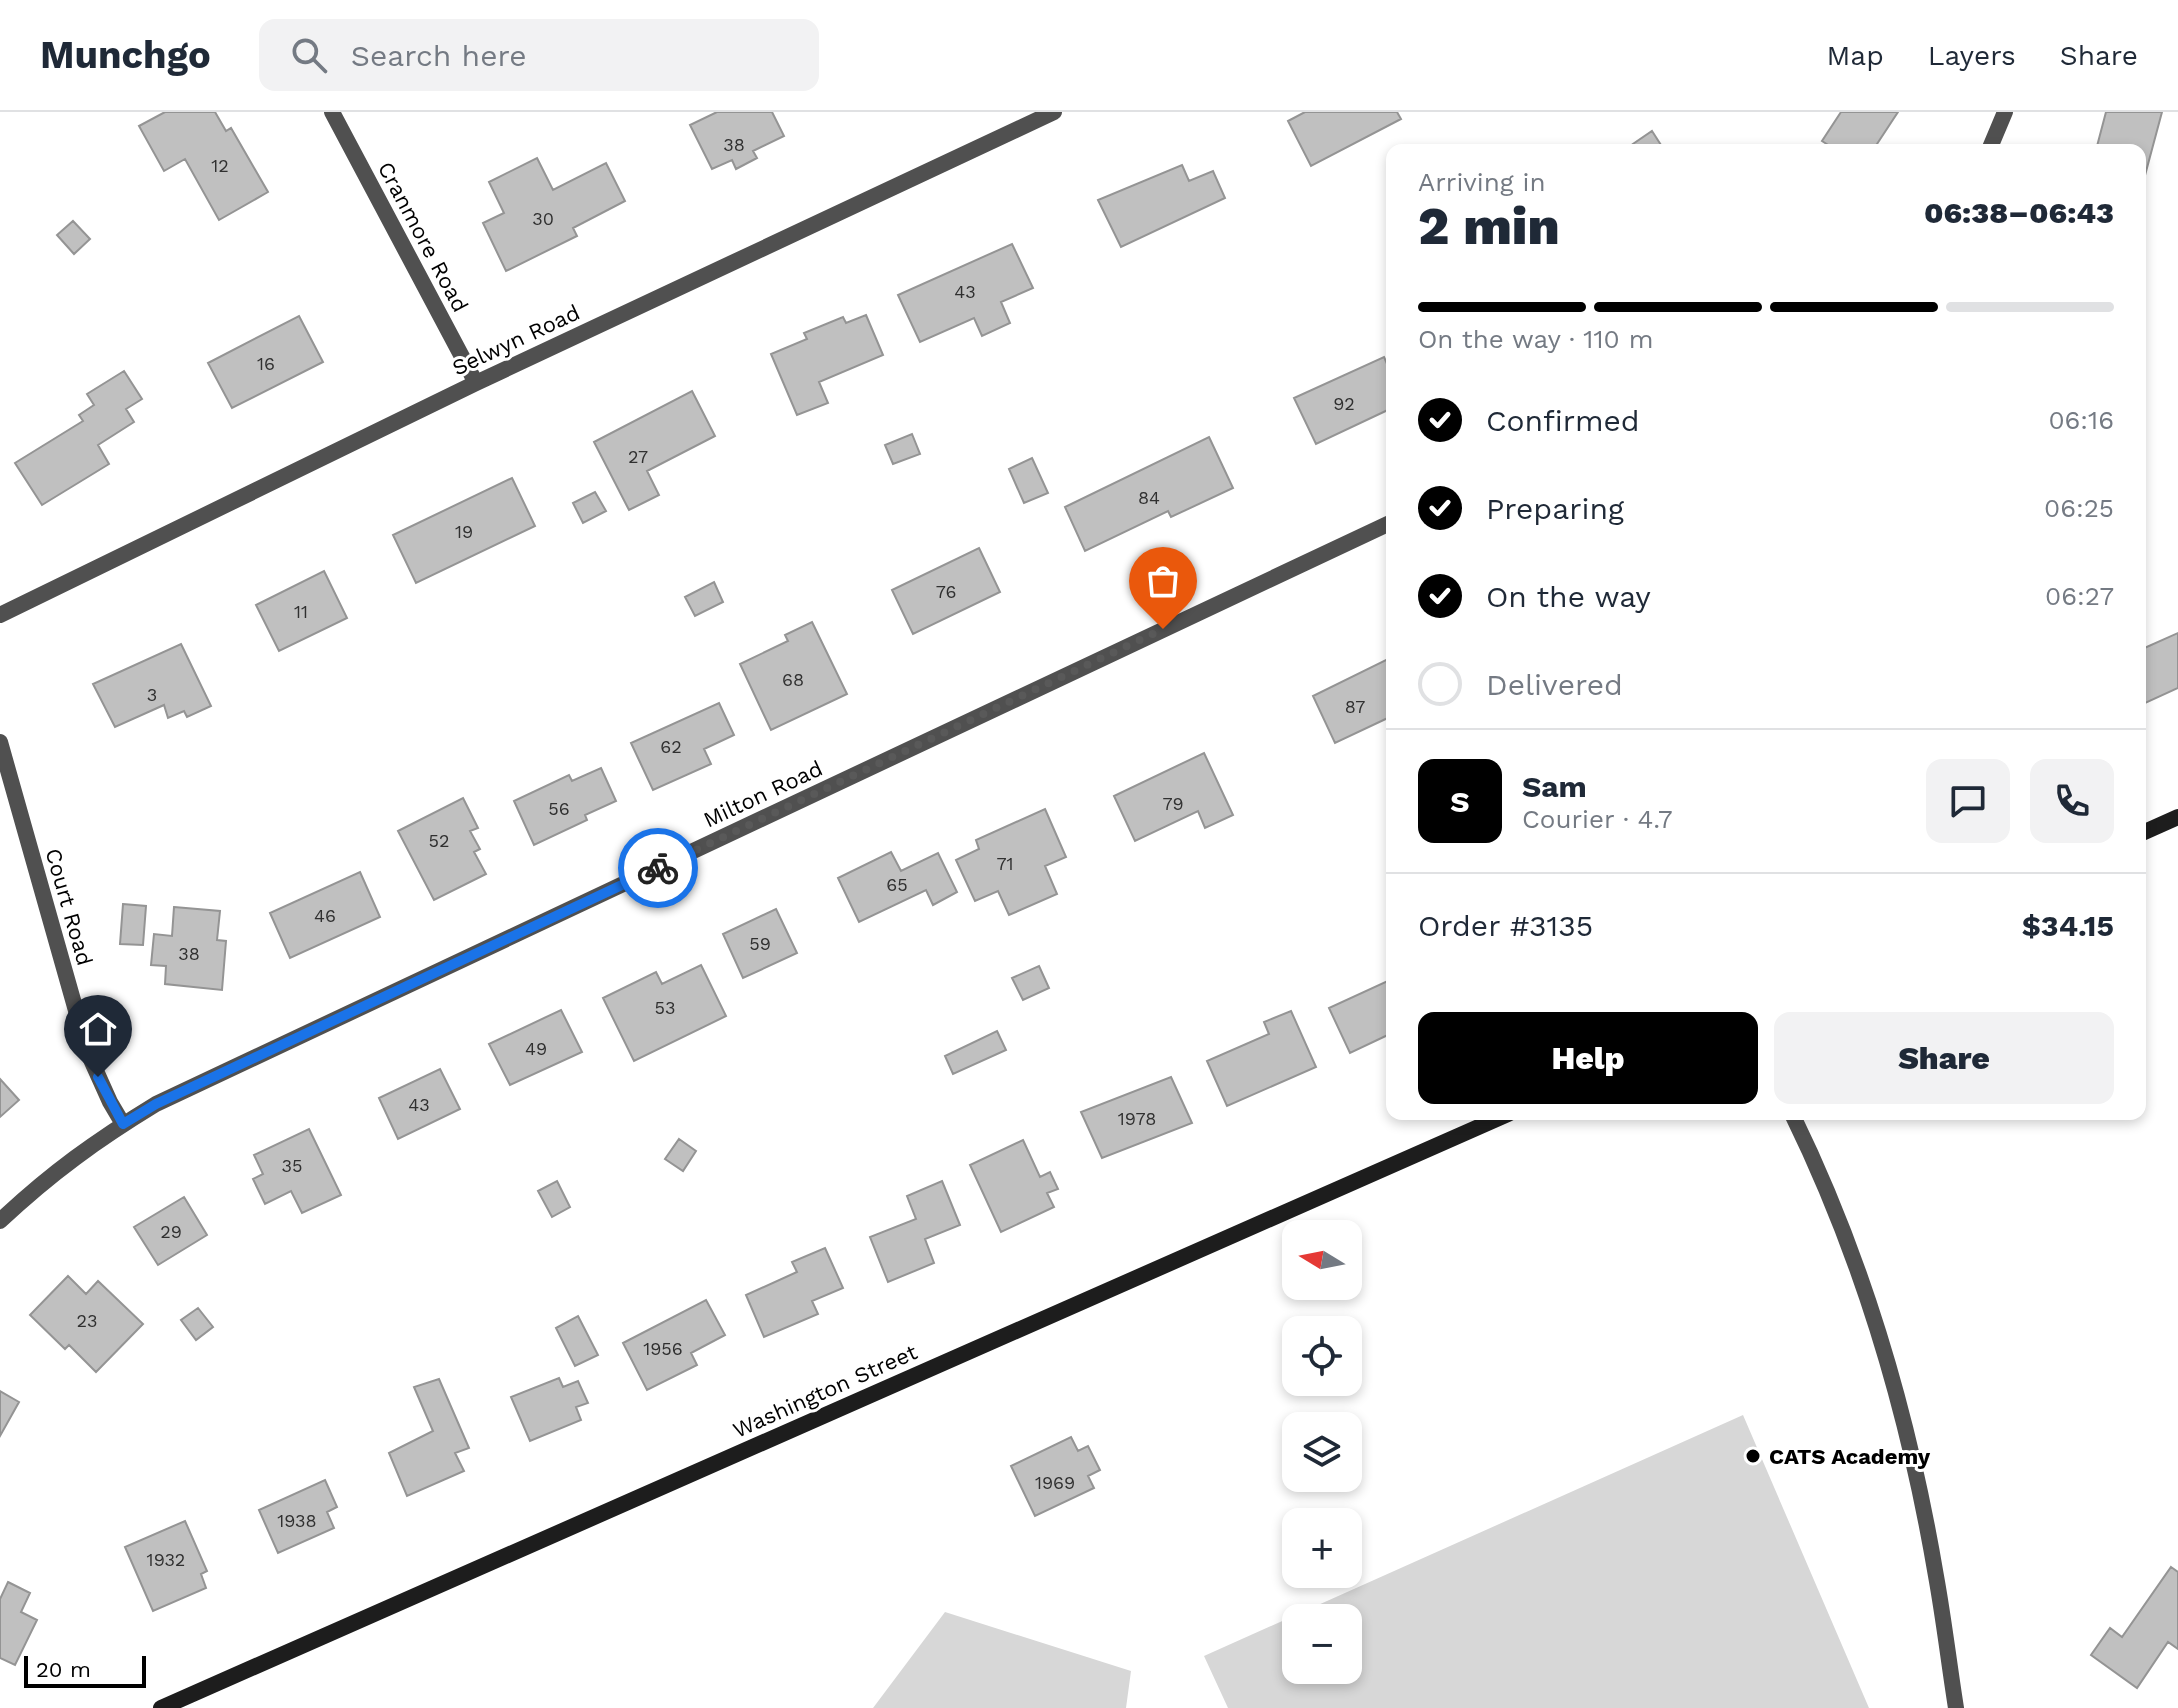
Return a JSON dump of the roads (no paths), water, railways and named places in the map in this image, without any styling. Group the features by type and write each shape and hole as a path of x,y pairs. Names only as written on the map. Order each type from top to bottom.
{"main road":[{"path":"2146,831 2178,817"},
{"name":"Washington Street","path":"161,1708 1494,1120"}],"street":[{"name":"Cranmore Road","path":"332,112 476,383"},
{"name":"Selwyn Road","path":"0,615 476,383 1054,112"},
{"path":"1992,144 2005,112"},
{"name":"Milton Road","path":"0,1221 58,1169 156,1104 1386,525"},
{"name":"Court Road","path":"0,742 88,1053 123,1124"},
{"path":"1795,1120 1852,1255 1890,1372 1907,1434 1933,1562 1956,1708"}],"place":[{"name":"CATS Academy","path":"1753,1456"}]}
